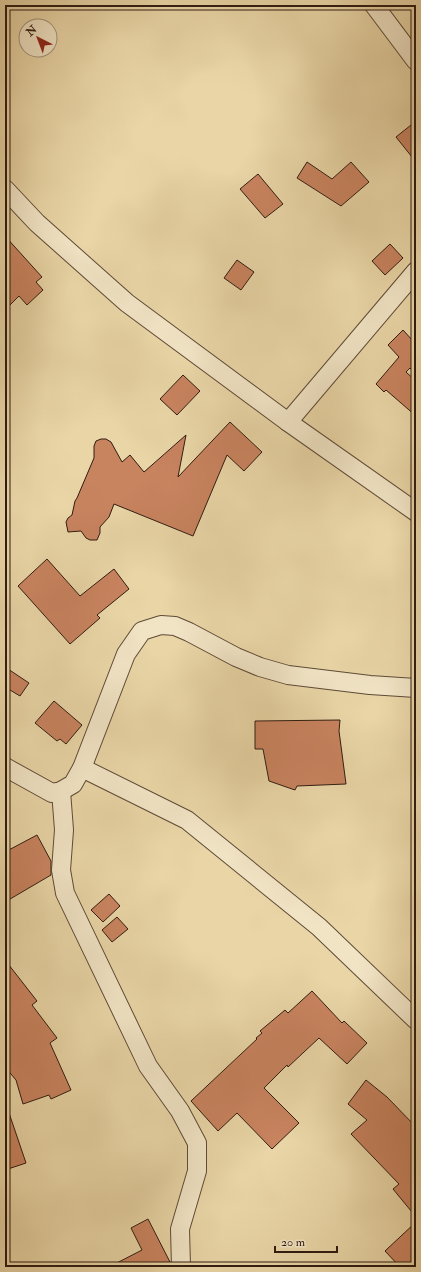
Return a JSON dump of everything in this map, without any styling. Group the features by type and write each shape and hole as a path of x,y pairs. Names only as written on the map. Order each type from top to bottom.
{"street":[{"path":"374,5 416,61"},
{"path":"5,189 37,223 127,303 288,422 416,512"},
{"path":"288,422 416,272"},
{"path":"5,767 52,793 61,791 73,784 82,768 126,654 142,631 161,625 174,626 189,632 236,657 260,667 288,675 370,685 416,688"},
{"path":"82,768 188,820 320,927 416,1020"},
{"path":"61,791 64,830 61,870 65,893 148,1066 180,1111 197,1143 197,1171 180,1229 181,1267"}],"building":[{"path":"416,121 416,162 396,137"},
{"path":"307,162 332,179 351,162 369,182 341,206 297,178"},
{"path":"258,174 283,204 265,218 240,189"},
{"path":"5,236 42,277 36,282 43,290 27,305 19,296 5,310"},
{"path":"390,244 403,258 385,275 372,261"},
{"path":"237,260 254,272 241,290 224,278"},
{"path":"403,330 413,341 416,338 416,374 410,368 406,372 416,381 416,416 386,390 384,392 376,384 399,357 388,345"},
{"path":"183,375 200,391 177,415 160,399"},
{"path":"230,422 262,452 244,471 227,455 193,536 114,504 109,517 100,527 100,533 97,540 90,540 86,538 81,531 68,532 66,522 72,515 75,501 94,458 94,446 96,441 106,439 111,442 122,462 130,455 144,472 186,435 178,477"},
{"path":"47,559 80,596 114,569 129,589 97,615 100,618 70,644 18,586"},
{"path":"5,667 29,683 20,696 5,687"},
{"path":"54,701 82,725 66,744 60,739 57,741 35,723"},
{"path":"340,720 339,731 346,784 297,786 295,790 269,781 263,749 255,749 255,721"},
{"path":"37,835 51,861 51,875 5,902 5,852"},
{"path":"109,894 120,906 103,922 91,910"},
{"path":"117,917 128,929 112,942 102,930"},
{"path":"5,960 37,1001 32,1005 57,1038 50,1043 71,1090 51,1099 49,1095 23,1104 16,1080 5,1067"},
{"path":"312,991 342,1023 344,1021 367,1043 347,1064 319,1038 288,1067 287,1065 264,1088 299,1123 272,1149 237,1113 218,1131 191,1101 257,1039 256,1038 262,1033 260,1031 285,1010 288,1013"},
{"path":"366,1080 387,1097 416,1127 416,1217 393,1189 399,1184 351,1134 367,1120 348,1104"},
{"path":"5,1110 8,1110 26,1163 5,1170"},
{"path":"148,1219 170,1262 160,1267 109,1267 142,1250 131,1228"},
{"path":"416,1222 416,1267 400,1267 385,1251"}]}
